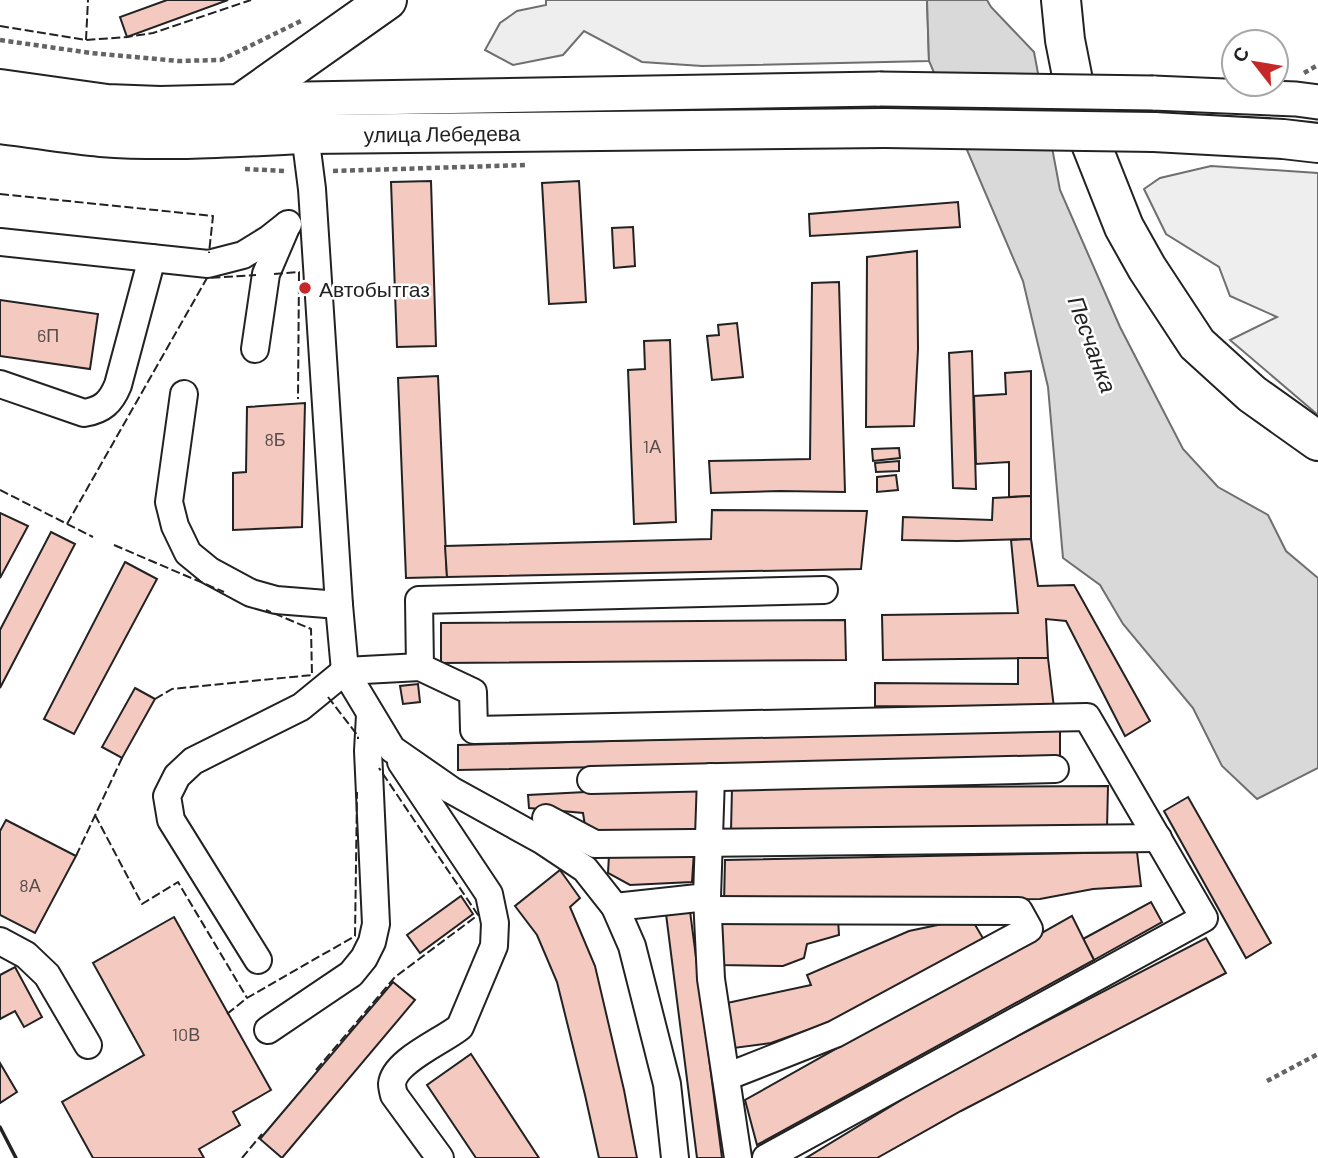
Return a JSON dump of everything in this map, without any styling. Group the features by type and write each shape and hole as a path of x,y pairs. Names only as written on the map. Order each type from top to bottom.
{"highway":[{"path":"240,104 387,0"},
{"path":"1061,0 1065,40 1080,116 1124,227 1147,268 1197,344 1252,394 1318,441"},
{"name":"улица Лебедева","path":"0,89 107,104 240,104"},
{"name":"улица Лебедева","path":"0,124 101,137 189,138 305,117 1154,132 1283,139 1318,144"}],"main road":[{"name":"улица Лебедева","path":"240,104 305,117 880,89 1311,97"}],"street":[{"path":"1065,40 1070,16 1078,0"},
{"path":"305,117 345,671 370,715 489,894 495,923 494,946 460,1027 405,1063 397,1071 392,1083 394,1095 440,1158"},
{"path":"255,349 266,274 288,224 312,190"},
{"path":"0,242 208,264 243,255 288,224"},
{"path":"0,384 84,413 104,407 112,398 118,384 152,258"},
{"path":"184,394 169,502 175,526 188,553 210,571 251,593 276,600 339,605"},
{"path":"420,667 419,600 824,590"},
{"path":"258,960 171,820 167,796 177,776 193,761 301,707 345,671 420,667 472,692 474,730 1087,717 1204,918 766,1158"},
{"path":"268,1030 351,974 372,942 376,924 368,751 370,715"},
{"path":"392,749 451,790 543,841 585,869 615,907 632,946 667,1084 675,1158"},
{"path":"591,780 1055,769"},
{"path":"710,777 707,904 711,979 738,1158"},
{"path":"546,818 595,844 1158,838"},
{"path":"615,907 707,904 1019,911 1029,929 835,1034 726,1077"},
{"path":"0,941 26,955 47,975 88,1045"}],"path":[{"path":"0,40 91,54 178,61 221,60 306,18"},
{"path":"1267,1081 1318,1054"}],"shaded area":[{"path":"546,0 927,0 929,61 702,66 642,62 584,31 563,55 513,65 485,50 500,23 517,11 546,5"},
{"path":"1211,166 1318,173 1318,415 1230,340 1277,317 1230,296 1219,267 1166,234 1144,189 1160,178"}],"water":[{"name":"Песчанка","path":"927,0 987,0 1034,52 1060,190 1120,327 1183,449 1218,487 1268,515 1286,551 1318,578 1318,768 1257,799 1222,766 1193,708 1123,624 1100,585 1063,558 1048,387 1023,281 929,61"}],"building":[{"path":"167,0 228,0 127,37 120,17"},
{"path":"431,181 436,346 397,347 391,182"},
{"path":"579,181 586,302 549,304 542,183"},
{"path":"958,202 960,227 810,236 809,214"},
{"path":"633,227 635,266 614,268 612,228"},
{"path":"917,251 918,349 914,426 866,427 867,257"},
{"path":"839,282 845,492 711,493 709,461 810,459 812,283"},
{"path":"0,300 98,314 90,369 0,356"},
{"path":"737,323 743,377 712,380 707,336 719,335 718,325"},
{"path":"670,340 676,522 634,524 628,370 645,369 644,341"},
{"path":"972,351 976,489 953,488 949,353"},
{"path":"1031,371 1031,496 1009,497 1009,462 976,464 974,396 1006,394 1005,373"},
{"path":"438,376 447,577 406,578 398,378"},
{"path":"305,403 302,527 233,530 233,473 246,472 247,407"},
{"path":"899,448 900,458 873,461 872,449"},
{"path":"899,461 899,471 876,472 875,463"},
{"path":"896,475 898,490 877,492 877,477"},
{"path":"1031,496 1031,539 902,540 903,517 992,520 993,498"},
{"path":"712,510 867,511 861,569 447,577 445,546 711,539"},
{"path":"0,513 28,526 0,578"},
{"path":"51,532 75,544 0,688 0,630"},
{"path":"1031,539 1038,586 1074,585 1150,721 1125,736 1066,621 1046,619 1048,658 883,660 882,615 1018,613 1011,540"},
{"path":"125,562 157,579 74,734 44,719"},
{"path":"845,620 846,660 441,663 441,623"},
{"path":"1018,658 1048,658 1054,708 875,706 875,683 1018,684"},
{"path":"418,684 420,702 403,704 400,686"},
{"path":"135,688 155,699 122,758 102,747"},
{"path":"1060,729 1060,757 458,770 458,745"},
{"path":"702,786 705,830 586,832 583,813 529,808 528,795"},
{"path":"1108,786 1107,829 731,831 732,788"},
{"path":"1188,797 1271,943 1246,958 1164,811"},
{"path":"6,820 76,856 35,933 0,915 0,831"},
{"path":"694,851 692,882 630,885 608,873 609,855"},
{"path":"1137,852 1141,886 1093,889 1040,899 724,903 725,860"},
{"path":"560,870 580,898 570,907 595,966 637,1158 599,1158 557,982 537,935 515,906"},
{"path":"461,896 473,914 420,953 407,935"},
{"path":"1151,902 1162,922 1094,960 1083,939"},
{"path":"690,911 722,1158 697,1158 666,914"},
{"path":"1072,916 1094,960 757,1145 745,1100"},
{"path":"174,917 271,1090 233,1112 240,1125 199,1149 204,1158 93,1158 62,1102 144,1055 93,963"},
{"path":"971,918 987,945 830,1022 771,1043 734,1048 727,1003 811,985 807,975 909,931"},
{"path":"838,919 839,935 807,944 804,958 783,966 720,965 719,921"},
{"path":"1206,938 1226,973 961,1111 877,1158 806,1158 939,1077"},
{"path":"15,967 42,1017 24,1027 15,1011 0,1019 0,975"},
{"path":"393,982 415,1000 282,1158 260,1139"},
{"path":"471,1054 539,1158 476,1158 427,1085"},
{"path":"0,1063 17,1092 0,1103"}],"fence":[{"path":"86,40 88,0"},
{"path":"0,26 86,40 127,37 153,33 251,0"},
{"path":"0,194 213,216 209,253"},
{"path":"274,274 299,272 298,399"},
{"path":"67,524 207,278 256,275"},
{"path":"0,490 93,537"},
{"path":"114,545 224,592"},
{"path":"155,699 172,689 312,675 311,629 266,610"},
{"path":"328,697 358,739"},
{"path":"76,856 122,758"},
{"path":"316,1070 395,977 478,915 379,768"},
{"path":"227,1014 247,998 355,936 357,792"},
{"path":"95,815 142,904 178,882 247,998"},
{"path":"242,1158 262,1134"}],"wall":[{"path":"0,1127 16,1158"}],"place":[{"name":"Автобытгаз","path":"305,288"}]}
